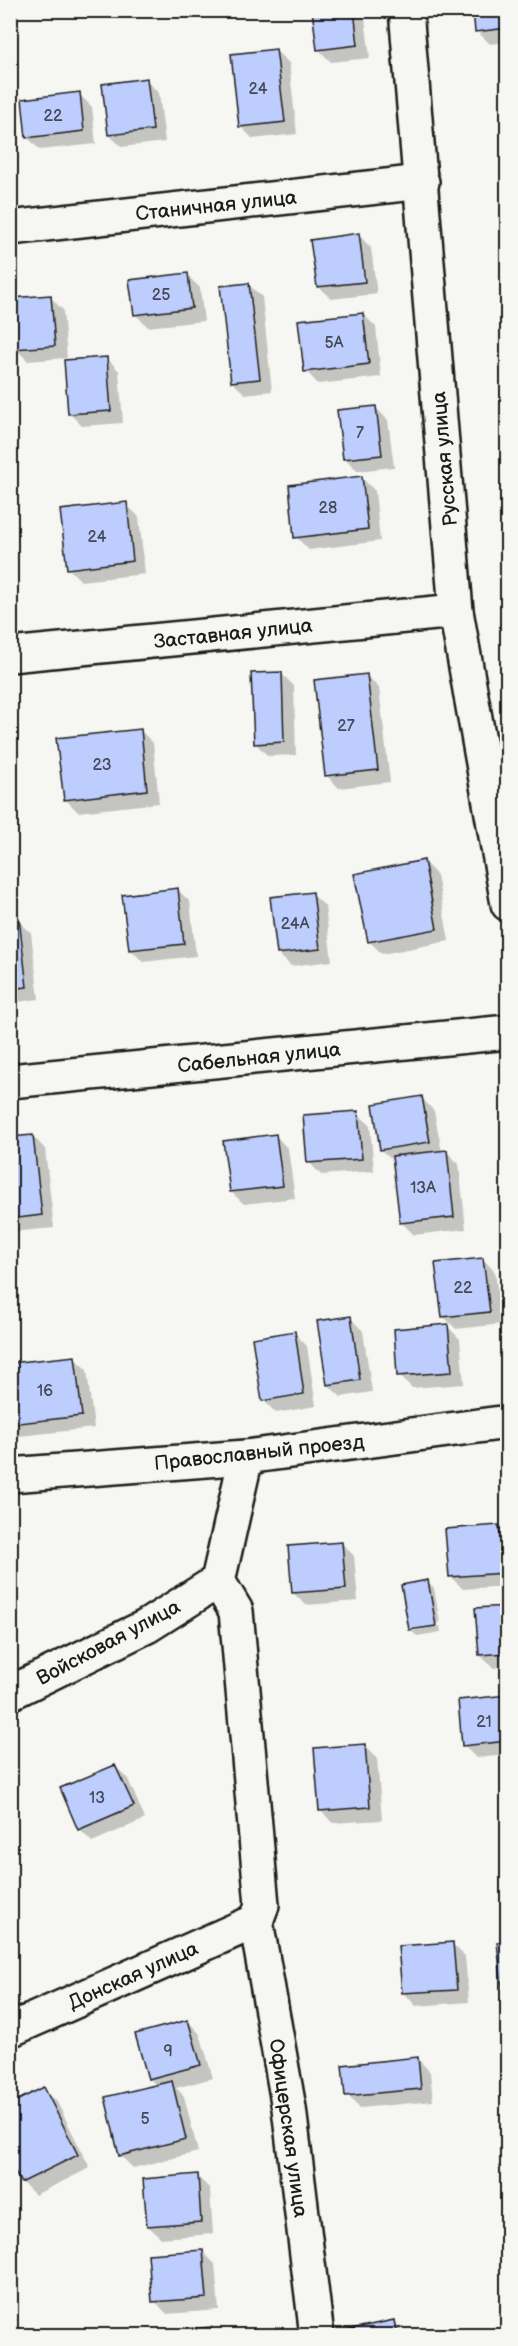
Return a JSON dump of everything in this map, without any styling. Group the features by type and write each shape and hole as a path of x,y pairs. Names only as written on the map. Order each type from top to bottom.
{"street":[{"name":"Русская улица","path":"406,10 456,611 507,904"},
{"name":"Станичная улица","path":"10,228 422,183"},
{"name":"Заставная улица","path":"10,655 456,611"},
{"name":"Сабельная улица","path":"10,1081 507,1032"},
{"name":"Православный проезд","path":"10,1475 246,1457 507,1422"},
{"path":"218,1581 246,1457"},
{"name":"Войсковая улица","path":"10,1693 147,1626 218,1581"},
{"name":"Офицерская улица","path":"218,1581 236,1611 262,1905 256,1921 289,2108 317,2336"},
{"name":"Донская улица","path":"10,2030 256,1921"}],"building":[{"path":"312,10 354,10 358,45 317,50"},
{"path":"473,10 508,10 508,28 475,32"},
{"path":"276,49 285,122 239,127 231,54"},
{"path":"147,78 153,130 108,135 102,84"},
{"path":"80,92 84,131 26,138 22,99"},
{"path":"359,233 365,282 317,287 310,240"},
{"path":"188,273 192,308 134,315 129,280"},
{"path":"249,283 260,379 231,382 220,286"},
{"path":"51,295 55,346 14,349 10,298"},
{"path":"363,313 369,364 304,372 298,320"},
{"path":"107,357 111,411 68,414 64,360"},
{"path":"376,406 382,455 343,459 337,410"},
{"path":"362,476 368,529 294,538 289,485"},
{"path":"127,502 133,561 67,569 60,510"},
{"path":"282,672 284,742 254,744 251,673"},
{"path":"367,674 378,770 325,776 314,680"},
{"path":"141,729 147,790 64,800 56,738"},
{"path":"424,860 437,929 368,942 354,874"},
{"path":"178,888 184,944 129,950 122,895"},
{"path":"313,892 320,949 277,954 270,897"},
{"path":"19,918 27,987 10,989 10,919"},
{"path":"422,1096 430,1142 380,1150 373,1104"},
{"path":"358,1111 362,1159 307,1163 303,1115"},
{"path":"276,1134 283,1186 230,1192 223,1141"},
{"path":"33,1135 42,1215 10,1219 10,1137"},
{"path":"447,1150 454,1217 400,1223 392,1156"},
{"path":"483,1258 490,1312 442,1317 435,1263"},
{"path":"351,1316 360,1380 327,1385 317,1321"},
{"path":"448,1324 452,1372 397,1376 394,1329"},
{"path":"295,1331 304,1394 262,1401 252,1338"},
{"path":"75,1356 82,1416 10,1424 10,1363"},
{"path":"499,1525 504,1573 449,1577 445,1529"},
{"path":"342,1542 346,1589 292,1593 288,1546"},
{"path":"428,1580 436,1626 409,1630 401,1585"},
{"path":"508,1606 508,1653 479,1655 475,1608"},
{"path":"508,1695 508,1741 462,1746 458,1700"},
{"path":"365,1744 370,1807 319,1811 314,1748"},
{"path":"115,1765 134,1806 78,1830 60,1788"},
{"path":"508,1941 508,2016 505,2016 497,1942"},
{"path":"453,1942 457,1990 402,1993 398,1946"},
{"path":"188,2020 201,2065 148,2079 135,2034"},
{"path":"418,2057 421,2089 345,2096 342,2065"},
{"path":"172,2081 186,2139 119,2156 105,2097"},
{"path":"44,2087 78,2155 21,2183 10,2163 10,2104"},
{"path":"198,2174 201,2222 147,2226 143,2179"},
{"path":"203,2250 207,2298 152,2302 148,2254"},
{"path":"394,2320 397,2336 342,2336 341,2331"},
{"path":"211,2327 212,2336 156,2336 156,2332"}]}
